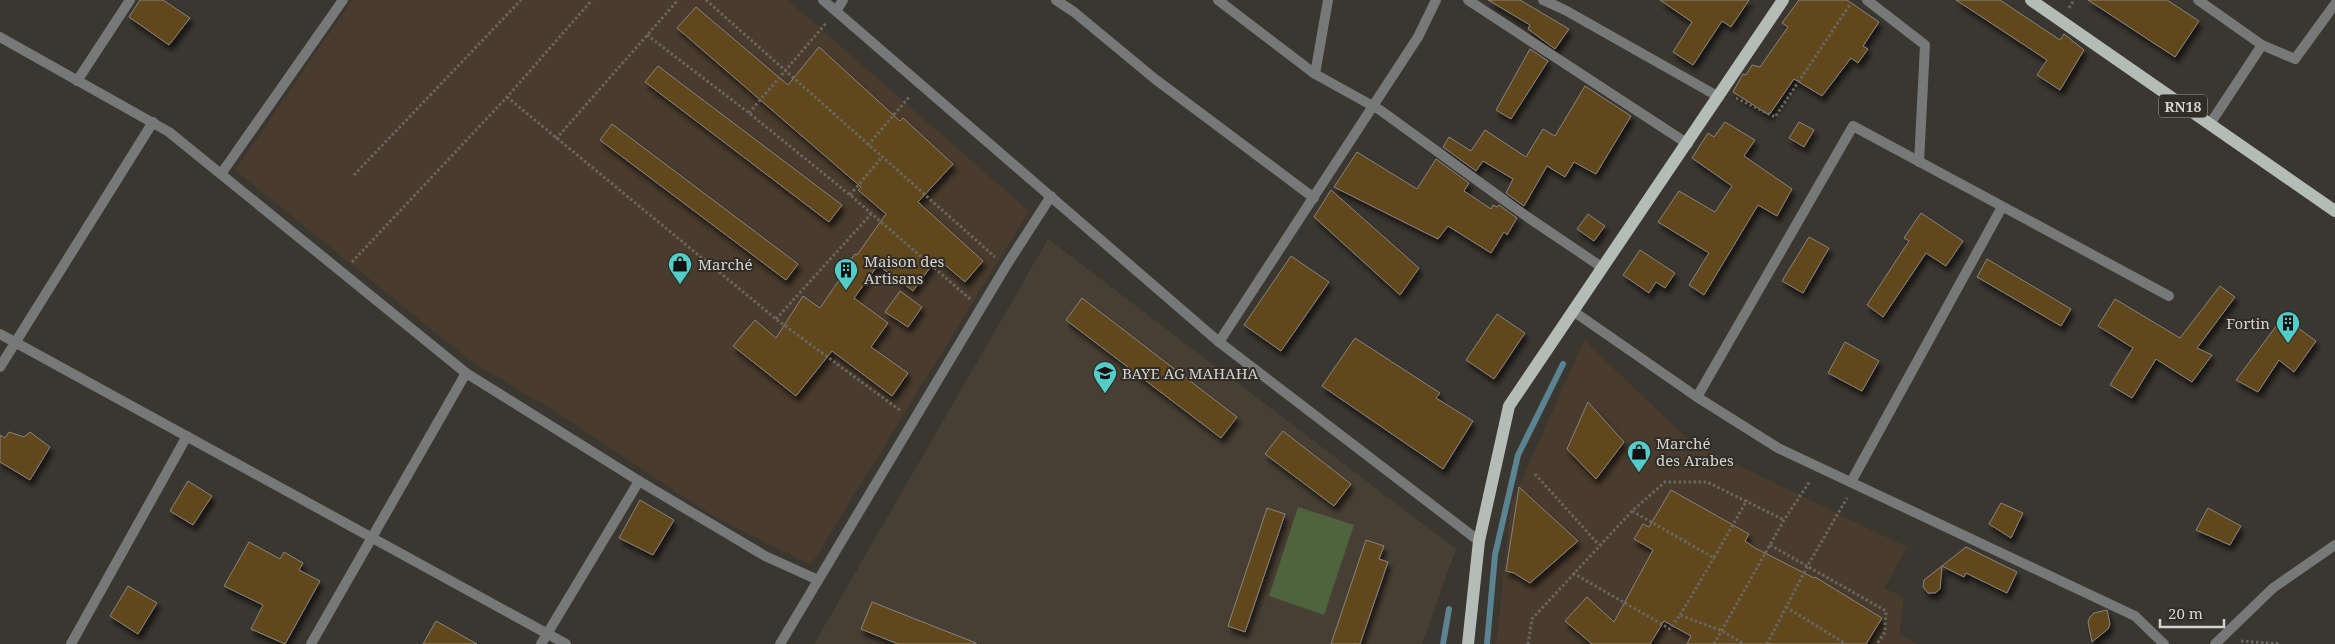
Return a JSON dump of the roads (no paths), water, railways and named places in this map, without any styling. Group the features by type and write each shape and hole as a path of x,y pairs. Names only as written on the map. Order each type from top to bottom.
{"main road":[{"path":"1468,644 1479,541 1509,406 1688,144 1783,0"},
{"name":"RN18","path":"2031,0 2335,211"}],"street":[{"path":"77,81 130,0"},
{"path":"221,174 343,0"},
{"path":"823,0 1219,342 1479,541"},
{"path":"836,11 843,0"},
{"path":"1056,0 1074,12 1155,79 1314,198"},
{"path":"1218,0 1315,74 1373,106 1529,218 1603,268"},
{"path":"1315,74 1328,0"},
{"path":"1219,342 1418,37 1436,0"},
{"path":"1468,0 1688,144"},
{"path":"1543,0 1565,10 1721,95"},
{"path":"1867,0 1925,45 1919,162"},
{"path":"2198,0 2262,45 2295,59 2335,4"},
{"path":"0,37 169,132 466,373 639,481 765,556 818,580"},
{"path":"2210,124 2262,45"},
{"path":"0,367 153,122"},
{"path":"1697,397 1853,126 2169,296"},
{"path":"780,644 1006,266 1051,196"},
{"path":"1853,483 2002,207"},
{"path":"1573,311 1697,397 1778,448 2135,616 2164,644"},
{"path":"0,334 566,644"},
{"path":"311,644 466,373"},
{"path":"70,644 187,436"},
{"path":"540,644 639,481"},
{"path":"2218,641 2273,588 2335,545"}],"waterway":[{"path":"1487,644 1495,555 1518,455 1563,364"},
{"path":"1443,644 1449,609"}],"place":[{"name":"Marché","path":"680,285"},
{"name":"Maison des Artisans","path":"846,291"},
{"name":"Fortin","path":"2288,344"},
{"name":"BAYE AG MAHAHA","path":"1105,394"},
{"name":"Marché des Arabes","path":"1639,473"}]}
